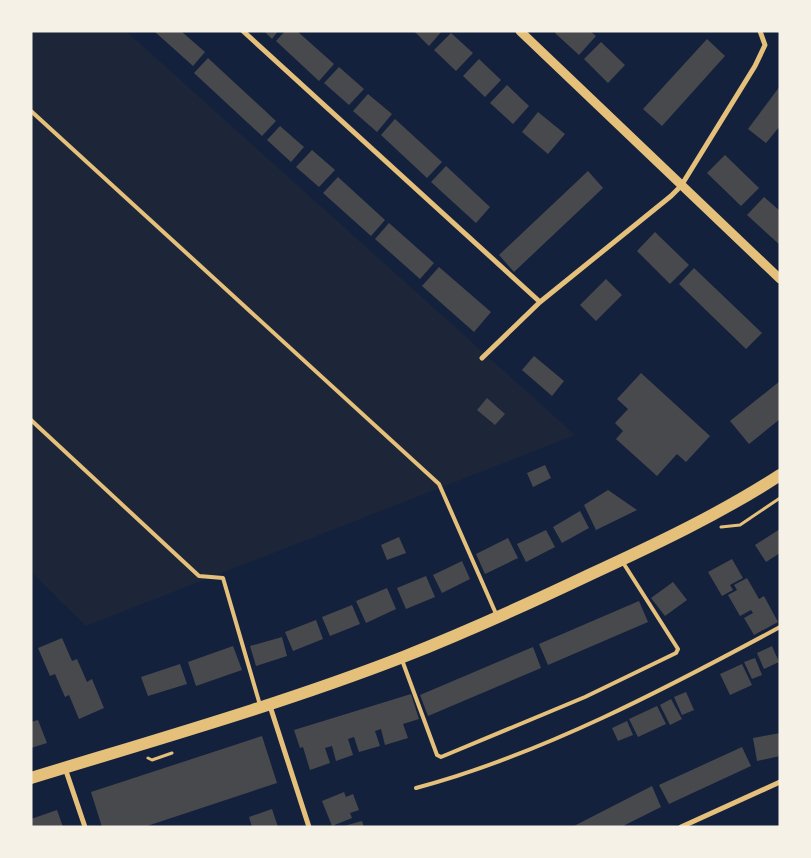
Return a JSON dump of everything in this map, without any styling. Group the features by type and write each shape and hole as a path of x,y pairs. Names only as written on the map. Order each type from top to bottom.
{"main road":[{"path":"31,778 265,704 402,658 498,618 622,560 723,509 780,475"}],"street":[{"path":"243,31 540,302"},
{"path":"520,31 780,280"},
{"path":"482,358 540,302 681,186 754,66 764,44 760,31"},
{"path":"265,704 309,827"},
{"path":"65,768 86,827"},
{"path":"681,827 780,782"}],"lane":[{"path":"31,111 439,484 498,618"},
{"path":"31,420 199,576 222,578 265,704"},
{"path":"402,658 437,754 441,757 585,697 676,653 678,649 622,560"},
{"path":"416,788 458,777 584,725 705,667 780,626"}],"shaded area":[{"path":"31,31 126,31 575,435 86,626 31,572"}],"building":[{"path":"154,31 181,31 205,52 193,66"},
{"path":"264,31 278,31 272,39"},
{"path":"285,31 297,31 334,64 319,81 276,41"},
{"path":"414,31 442,31 429,46"},
{"path":"557,31 590,31 596,36 579,55 555,33"},
{"path":"451,33 473,53 456,71 434,50"},
{"path":"707,39 725,56 662,126 643,109"},
{"path":"601,42 625,65 608,83 584,59"},
{"path":"208,58 276,121 262,136 194,73"},
{"path":"479,59 501,80 485,97 463,76"},
{"path":"339,67 364,89 349,105 324,83"},
{"path":"507,85 529,106 513,124 490,103"},
{"path":"780,86 780,126 766,143 748,129"},
{"path":"368,94 392,114 377,132 353,111"},
{"path":"538,112 565,134 548,154 522,132"},
{"path":"395,119 442,162 427,178 381,135"},
{"path":"280,126 304,147 291,162 267,140"},
{"path":"312,150 335,170 319,187 296,167"},
{"path":"725,155 759,188 741,206 707,173"},
{"path":"446,166 490,207 476,223 431,182"},
{"path":"588,171 603,188 514,272 499,255"},
{"path":"338,177 385,220 371,236 323,193"},
{"path":"764,197 780,211 780,245 747,215"},
{"path":"389,223 434,263 420,279 375,239"},
{"path":"655,232 689,265 670,284 637,251"},
{"path":"439,267 491,312 474,332 422,286"},
{"path":"694,268 762,333 746,349 679,284"},
{"path":"606,279 622,295 596,321 580,305"},
{"path":"534,356 564,381 552,396 522,370"},
{"path":"641,373 710,436 686,462 677,454 657,476 616,439 623,431 615,423 628,409 617,399"},
{"path":"780,381 780,419 749,444 730,421"},
{"path":"487,398 505,414 495,425 477,410"},
{"path":"545,465 551,478 533,487 527,473"},
{"path":"608,490 637,510 596,530 584,505"},
{"path":"580,511 589,528 562,543 553,527"},
{"path":"780,529 780,553 766,562 755,545"},
{"path":"546,530 555,547 526,562 517,544"},
{"path":"399,537 406,553 387,560 381,545"},
{"path":"508,538 518,558 485,574 476,554"},
{"path":"732,559 743,578 730,585 733,590 722,596 708,572"},
{"path":"462,561 470,579 442,593 433,575"},
{"path":"426,576 435,597 406,609 397,588"},
{"path":"747,578 759,599 764,596 778,622 754,635 744,618 753,613 751,610 740,616 728,595 737,590 734,585"},
{"path":"673,582 687,600 665,616 651,598"},
{"path":"387,588 396,609 366,623 356,601"},
{"path":"639,601 648,622 548,665 539,644"},
{"path":"352,605 360,624 330,636 322,617"},
{"path":"316,620 323,639 293,651 285,632"},
{"path":"282,637 287,656 256,666 250,646"},
{"path":"62,638 72,661 77,659 87,682 92,679 104,708 79,719 69,695 65,697 55,674 50,676 38,648"},
{"path":"233,646 242,670 196,686 188,662"},
{"path":"772,646 779,662 764,669 757,653"},
{"path":"533,647 541,668 428,716 420,695"},
{"path":"755,658 762,675 752,679 744,662"},
{"path":"180,664 187,684 148,696 141,677"},
{"path":"742,664 752,685 730,695 720,674"},
{"path":"686,692 694,710 682,715 674,697"},
{"path":"411,694 419,719 403,724 408,738 385,745 381,729 375,731 380,746 359,752 354,737 348,739 353,755 336,761 332,746 325,748 330,763 310,770 303,747 300,748 294,730"},
{"path":"671,699 682,719 670,725 660,705"},
{"path":"657,706 666,724 638,737 629,719"},
{"path":"38,720 47,743 31,748 31,722"},
{"path":"627,721 633,735 618,741 612,728"},
{"path":"780,733 780,756 757,761 753,738"},
{"path":"262,736 277,783 144,827 102,827 91,792"},
{"path":"742,747 751,766 669,804 659,785"},
{"path":"652,786 661,807 621,827 572,827"},
{"path":"344,792 346,797 353,794 359,810 350,813 352,818 332,826 322,801"},
{"path":"272,809 278,827 252,827 249,817"},
{"path":"57,810 63,827 31,827 31,819"},
{"path":"362,821 364,827 344,827 344,826"}]}
